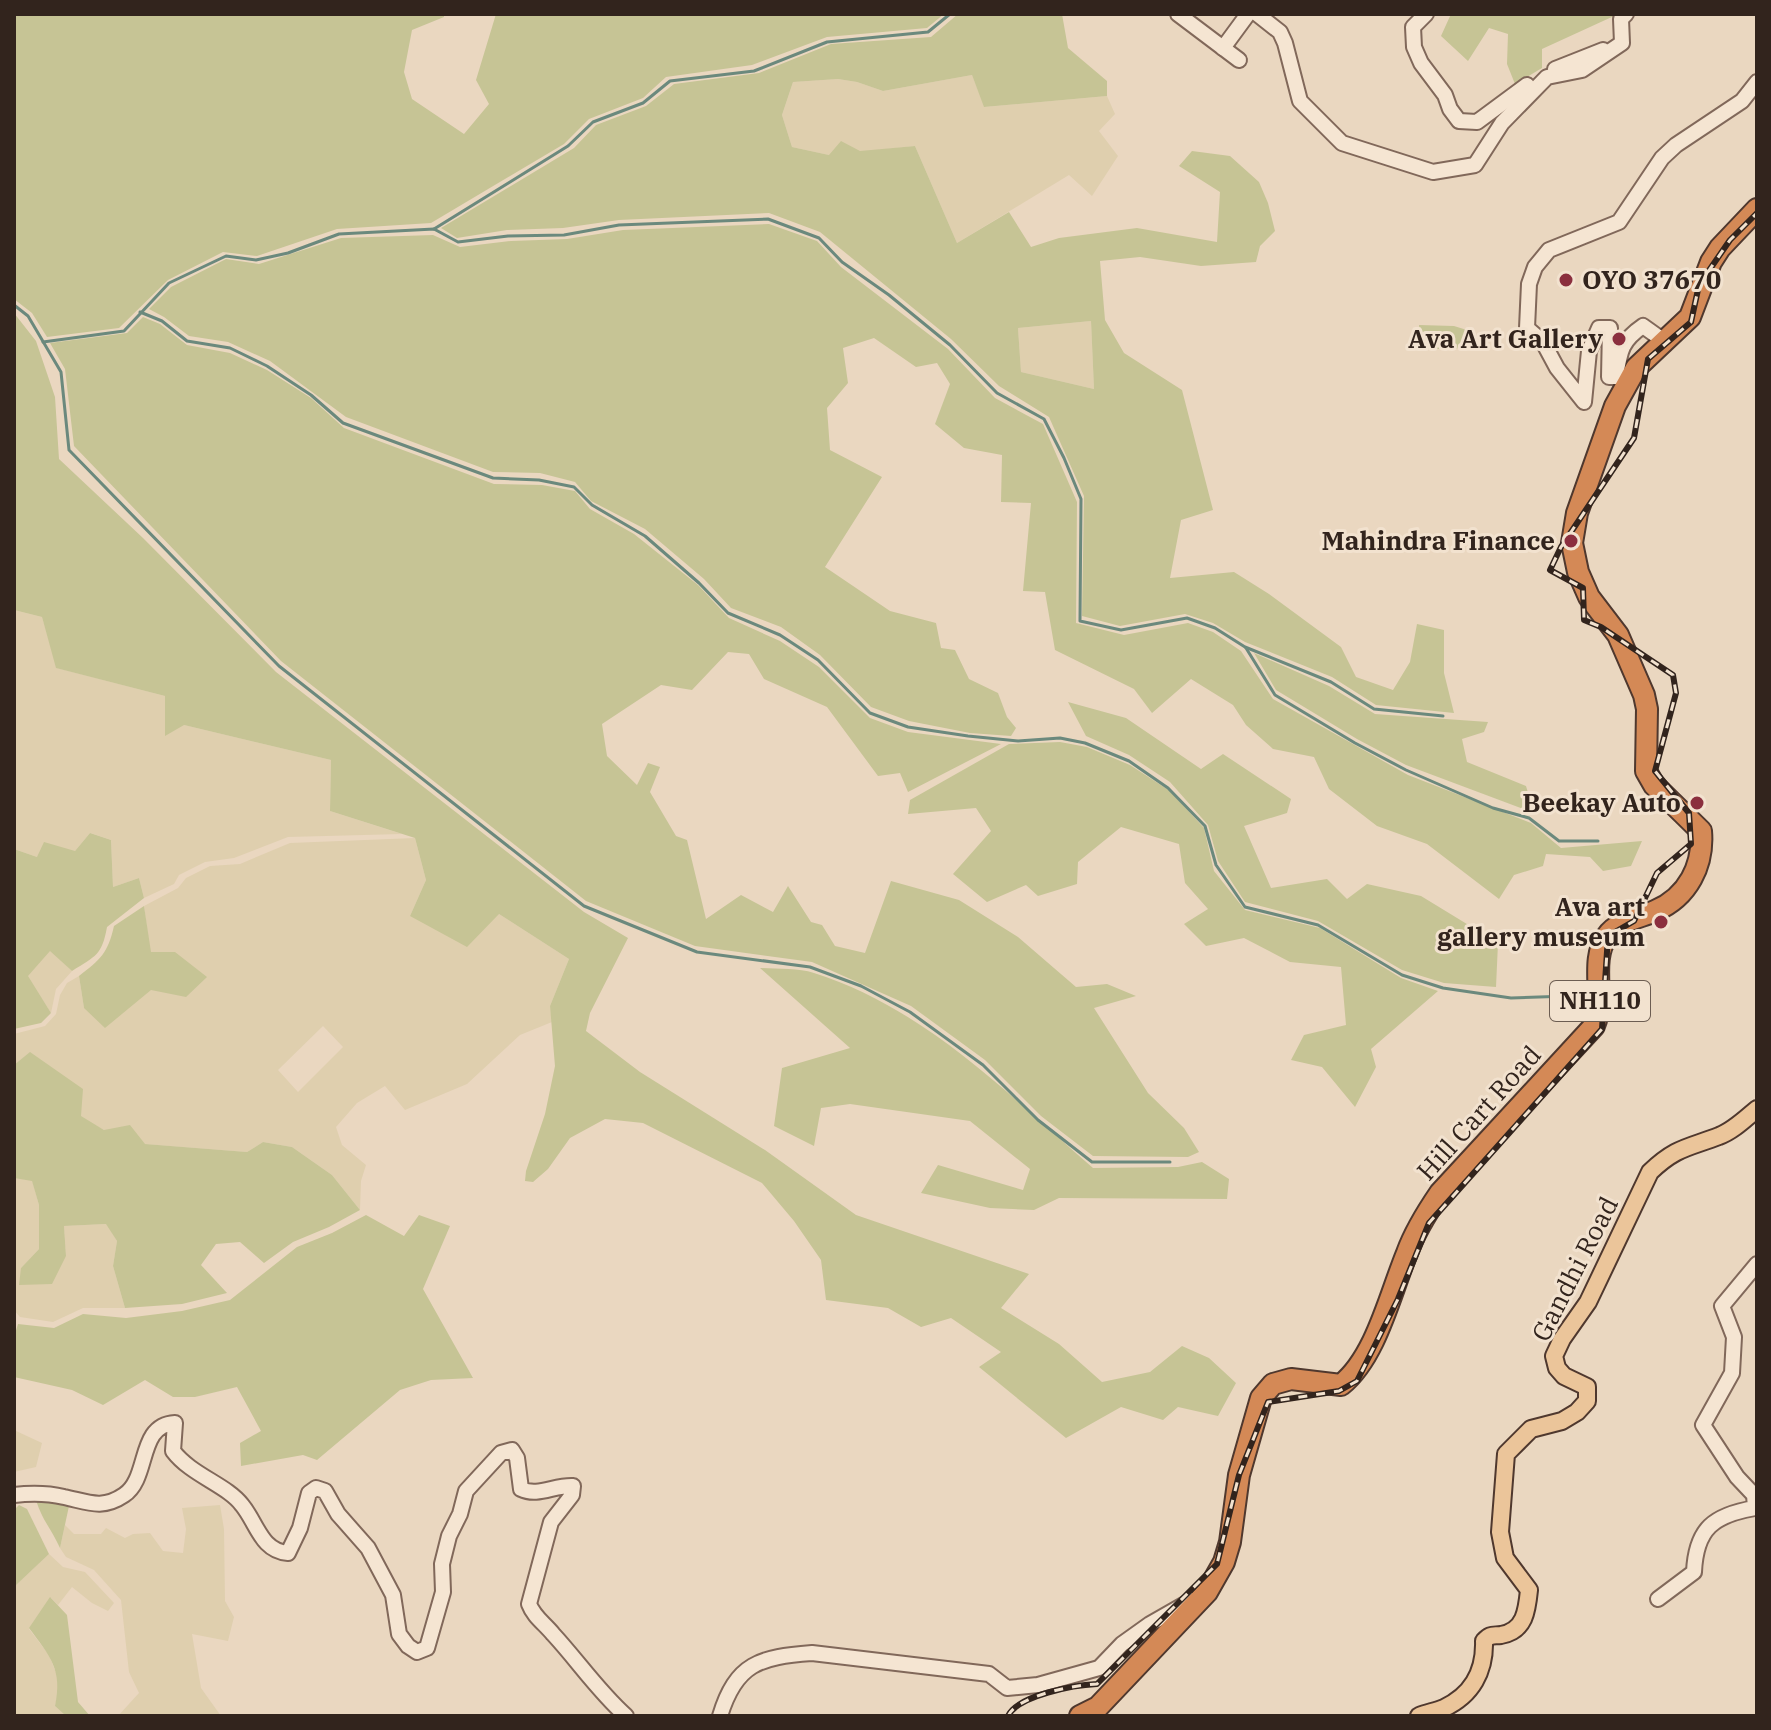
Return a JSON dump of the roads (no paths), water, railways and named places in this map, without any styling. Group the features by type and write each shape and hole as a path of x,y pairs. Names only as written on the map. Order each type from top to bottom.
{"highway":[{"name":"Hill Cart Road","path":"1080,1716 1098,1707 1207,1592 1224,1562 1230,1542 1239,1475 1261,1398 1273,1384 1291,1379 1341,1385 1354,1375 1371,1344 1422,1219 1440,1193 1594,1026 1600,1012 1599,967 1604,940 1611,930 1660,909 1685,890 1703,852 1701,831 1654,785 1646,771 1647,709 1644,695 1618,635 1589,597 1578,572 1572,543 1577,513 1615,406 1636,368 1690,317 1711,262 1757,209"}],"main road":[{"name":"Gandhi Road","path":"1419,1716 1443,1709 1463,1697 1479,1678 1485,1656 1484,1641 1489,1635 1514,1631 1523,1623 1529,1590 1505,1558 1500,1532 1506,1454 1531,1429 1562,1421 1587,1401 1587,1387 1564,1376 1557,1368 1554,1356 1588,1302 1650,1172 1666,1156 1685,1146 1722,1135 1757,1109"}],"street":[{"path":"1178,14 1239,60"},
{"path":"1223,48 1248,14"},
{"path":"1257,14 1280,32 1300,101 1342,143 1433,172 1475,165 1502,123 1547,77 1582,70 1622,43"},
{"path":"1426,14 1413,27 1414,47 1459,121 1477,122 1542,74 1622,43"},
{"path":"1622,43 1621,19 1626,14"},
{"path":"1664,341 1643,326 1628,336 1620,351 1616,377 1609,377 1610,328 1599,328 1589,351 1584,402 1557,368 1543,342 1527,328 1529,284 1535,267 1549,250 1619,222 1662,158 1676,145 1742,101 1757,82"},
{"path":"1658,1599 1694,1572 1699,1538 1714,1522 1734,1511 1755,1508 1754,1495 1737,1477 1703,1425 1732,1373 1734,1337 1722,1306 1757,1264"},
{"path":"14,1495 37,1493 90,1505 106,1505 126,1494 137,1483 153,1435 167,1423 175,1423 173,1451 182,1463 241,1502 265,1542 276,1552 288,1553 300,1528 309,1493 316,1488 325,1491 338,1514 368,1548 393,1595 399,1634 417,1652 427,1648 433,1633 443,1592 442,1564 466,1491 501,1453 512,1450 517,1458 521,1489 531,1494 565,1485 573,1486 572,1495 551,1522 529,1604 533,1614 553,1633 607,1699 626,1716"},
{"path":"720,1716 730,1686 741,1673 760,1662 785,1655 812,1653 989,1674 1007,1688 1081,1674 1099,1668 1122,1644 1150,1624 1207,1592"}],"waterway":[{"path":"434,229 568,146 593,122 643,103 670,81 754,71 827,42 928,32 950,14"},
{"path":"43,342 124,331 169,283 226,256 256,260 288,253 339,234 434,229 458,242 508,236 564,235 619,225 768,219 819,238 842,262 889,295 950,345 997,393 1044,419 1081,499 1080,621 1121,630 1187,618 1215,628 1245,647 1331,682 1374,709 1443,716"},
{"path":"14,305 28,316 61,372 69,450 279,666 584,906 697,952 810,967 861,986 910,1012 983,1065 1038,1120 1092,1162 1170,1162"},
{"path":"140,312 162,321 187,341 230,348 267,366 311,395 343,423 493,478 539,480 574,487 592,505 645,536 728,613 780,635 818,660 870,713 908,727 968,736 1018,741 1060,738 1085,743 1129,761 1168,788 1205,826 1216,865 1245,907 1318,925 1402,975 1443,988 1511,998 1569,996"},
{"path":"1246,648 1275,695 1355,743 1406,770 1493,808 1529,818 1559,841 1598,841"}],"railway":[{"path":"1008,1716 1023,1702 1035,1697 1075,1686 1097,1684 1217,1564 1239,1475 1268,1402 1339,1391 1357,1381 1398,1299 1429,1223 1602,1029 1608,936 1634,921 1657,873 1691,844 1689,813 1655,771 1676,693 1673,675 1601,627 1584,620 1583,588 1550,570 1561,547 1634,438 1648,359 1691,322 1699,285 1730,240 1757,213"}],"place":[{"name":"OYO 37670","path":"1566,280"},
{"name":"Ava Art Gallery","path":"1619,339"},
{"name":"Mahindra Finance","path":"1571,541"},
{"name":"Beekay Auto","path":"1697,803"},
{"name":"Ava art gallery museum","path":"1661,922"}]}
